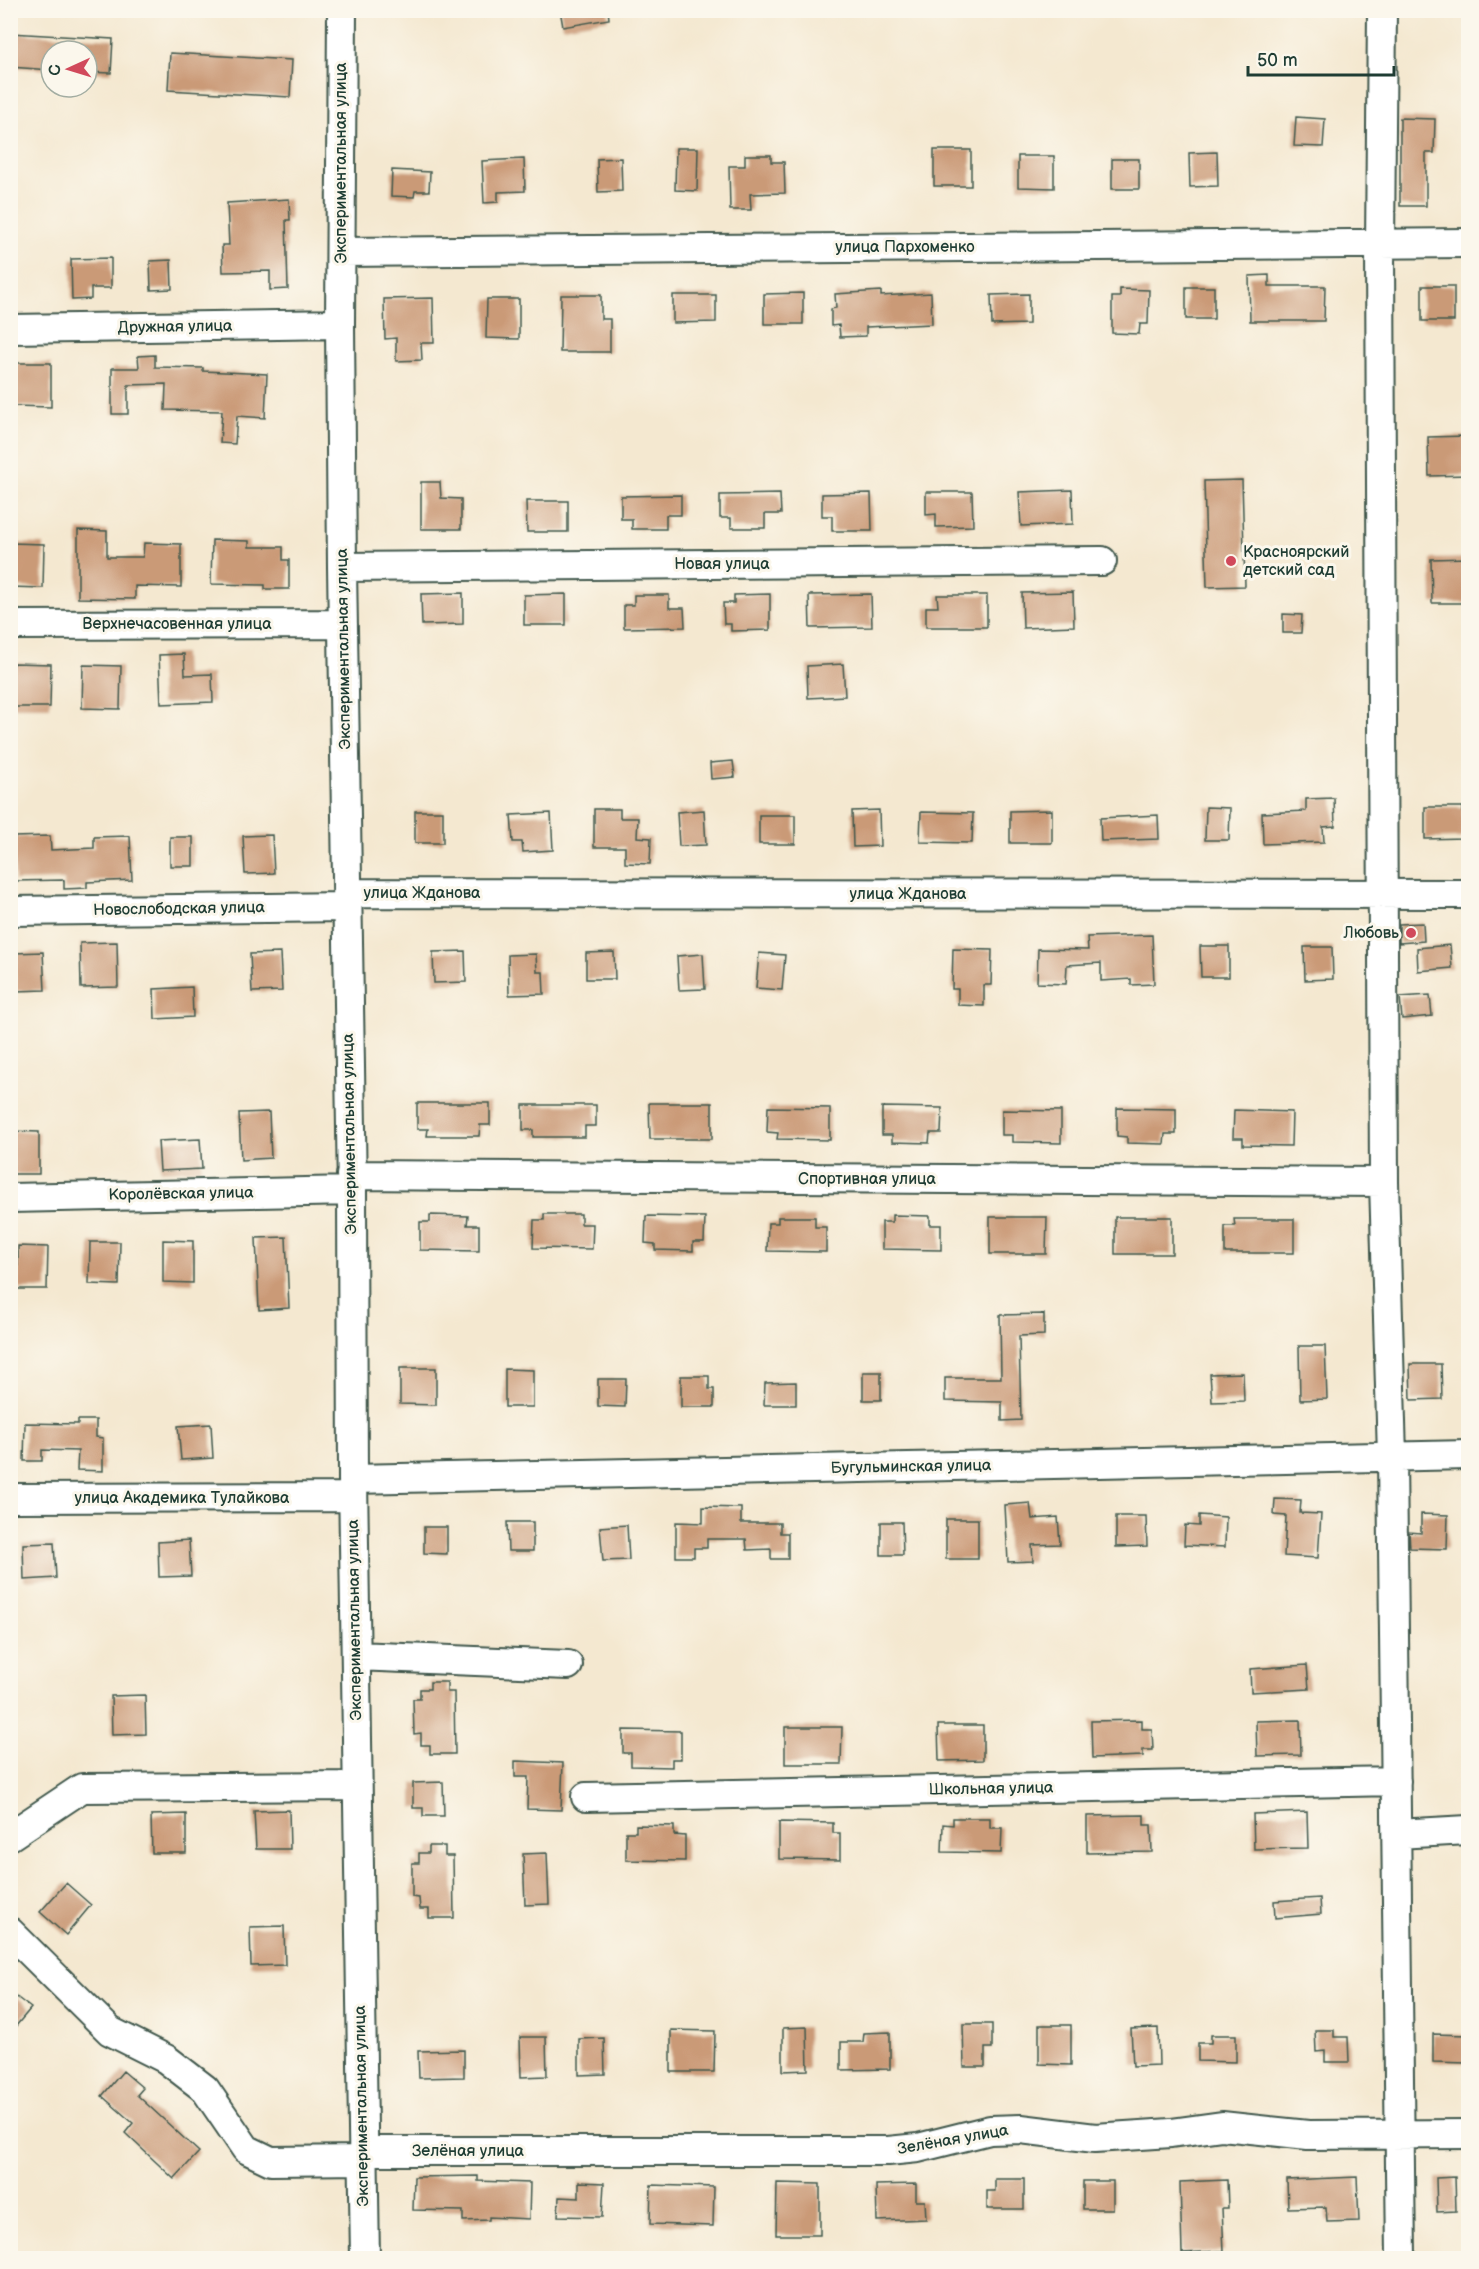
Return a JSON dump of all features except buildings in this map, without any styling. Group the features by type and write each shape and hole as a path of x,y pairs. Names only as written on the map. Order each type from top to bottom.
{"street":[{"name":"Экспериментальная улица","path":"342,10 340,324 342,567 364,2259"},
{"path":"1382,10 1380,245 1384,1182 1392,1456 1401,2259"},
{"name":"улица Пархоменко","path":"341,252 1468,243"},
{"name":"Дружная улица","path":"10,329 340,324"},
{"name":"Новая улица","path":"342,567 1102,561"},
{"name":"Верхнечасовенная улица","path":"10,625 343,624"},
{"name":"улица Жданова","path":"347,900 1468,894"},
{"name":"Новослободская улица","path":"10,911 347,900"},
{"name":"Спортивная улица","path":"351,1183 1384,1182"},
{"name":"Королёвская улица","path":"10,1198 351,1183"},
{"name":"Бугульминская улица","path":"353,1488 1468,1455"},
{"name":"улица Академика Тулайкова","path":"10,1498 353,1488"},
{"path":"356,1656 568,1665"},
{"name":"Школьная улица","path":"586,1797 1396,1781"},
{"path":"10,1836 82,1788 357,1786"},
{"path":"1397,1834 1468,1830"},
{"path":"10,1932 110,2031 166,2060 205,2089 246,2149 270,2161 363,2155"},
{"name":"Зелёная улица","path":"363,2155 888,2151 918,2148 990,2130 1021,2129 1095,2138 1172,2133 1222,2126 1308,2135 1468,2134"}],"place":[{"name":"Красноярский детский сад","path":"1231,561"},
{"name":"Любовь","path":"1411,933"}]}
